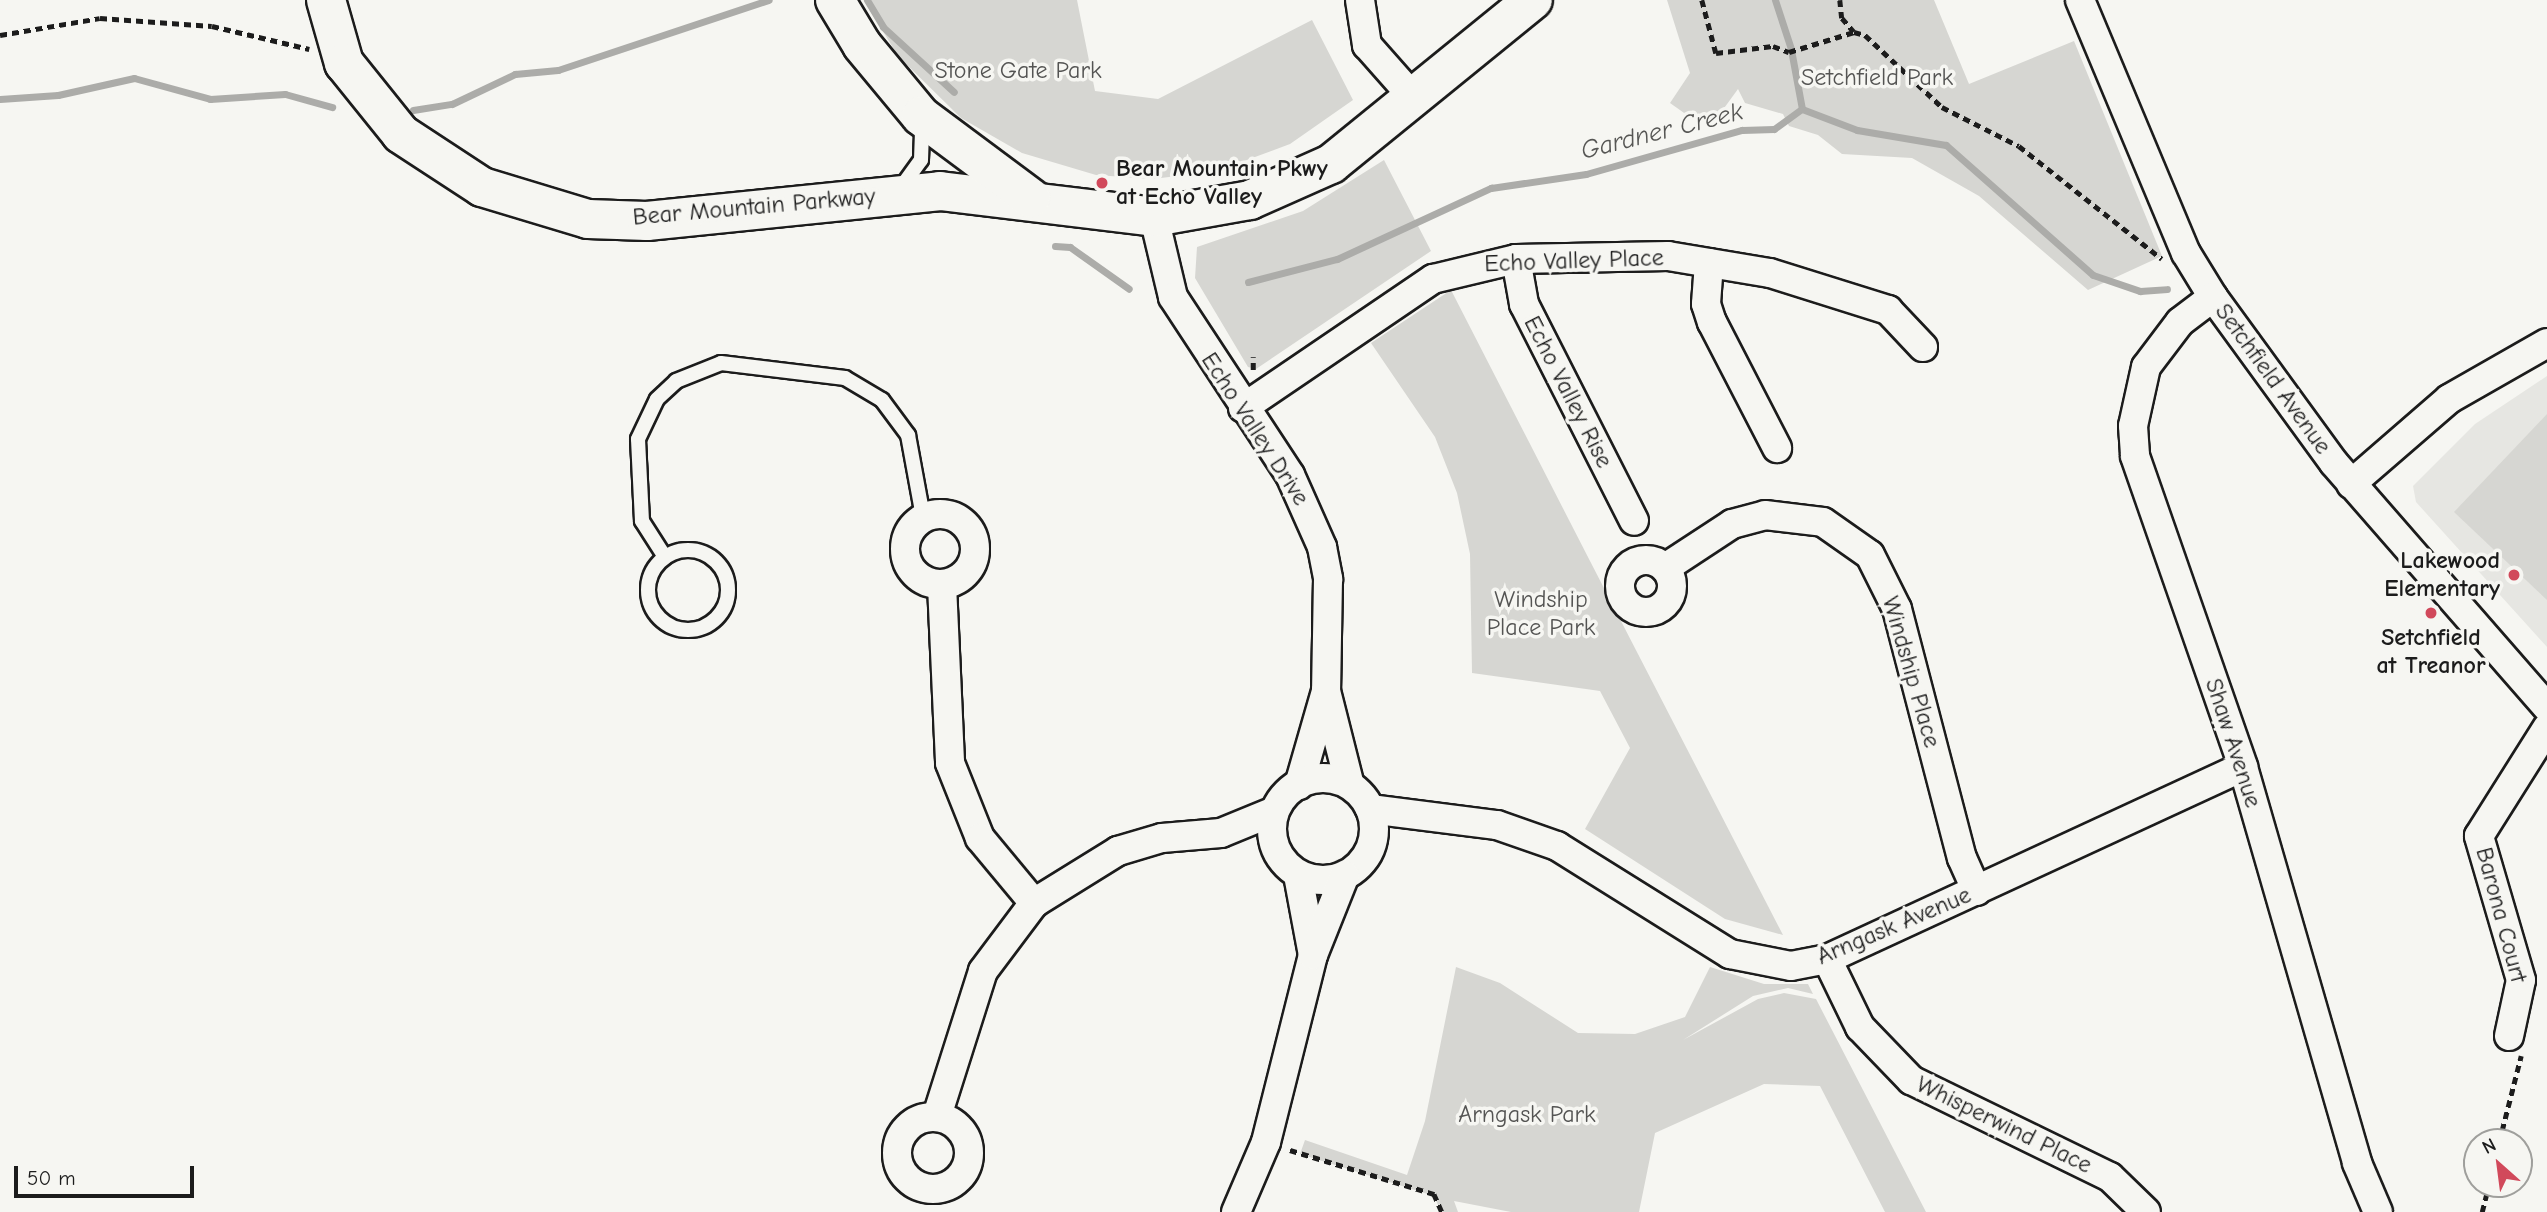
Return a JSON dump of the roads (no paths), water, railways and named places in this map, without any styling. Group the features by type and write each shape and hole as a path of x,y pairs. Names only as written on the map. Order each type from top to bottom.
{"street":[{"name":"Bear Mountain Parkway","path":"326,0 344,63 401,134 482,187 588,219 648,221 893,194 1031,198 1154,218 1250,200 1296,183 1331,164 1533,0"},
{"name":"Bear Mountain Parkway","path":"835,0 862,45 921,116 1031,198"},
{"path":"1360,0 1367,45 1413,97"},
{"name":"Setchfield Avenue","path":"2080,0 2186,253 2213,297 2351,484 2547,707"},
{"name":"Echo Valley Drive","path":"1154,218 1172,297 1243,408 1290,475 1322,547 1328,579 1326,691 1299,785"},
{"name":"Echo Valley Place","path":"1243,408 1433,279 1516,259 1668,256 1770,273 1888,310 1923,347"},
{"name":"Echo Valley Rise","path":"1516,259 1524,304 1634,521"},
{"path":"1709,263 1706,304 1712,321 1777,448"},
{"name":"Shaw Avenue","path":"2213,297 2180,322 2146,367 2133,426 2135,456 2243,767 2357,1163 2378,1212"},
{"path":"2351,484 2449,399 2547,343"},
{"path":"951,514 972,532 974,560 967,573 942,585 927,582 908,564 906,538 923,517 951,514"},
{"name":"Windship Place","path":"1665,568 1732,524 1765,516 1823,522 1870,555 1897,609 1962,858 1977,891"},
{"path":"942,585 950,763 980,838 1034,904"},
{"name":"Echo Valley Drive","path":"1326,691 1349,782"},
{"name":"Barona Court","path":"2517,1040 2521,980 2479,836 2547,728"},
{"name":"Arngask Avenue","path":"1370,809 1429,821 1497,825 1557,846 1730,954 1758,965 1827,958 2243,767"},
{"path":"937,1116 982,971 1034,904 1118,850 1162,838 1221,833 1275,811 1299,785 1322,778 1349,782 1370,809 1372,846 1345,875 1313,955 1289,1065 1236,1212"},
{"path":"1275,811 1277,851"},
{"name":"Arngask Avenue","path":"1372,846 1429,821"},
{"path":"1221,833 1277,851 1298,875 1313,955"},
{"path":"1298,875 1320,881 1345,875"},
{"name":"Whisperwind Place","path":"1827,958 1860,1027 1912,1080 2110,1177 2146,1212"}],"lane":[{"path":"893,194 921,160 921,116"},
{"path":"665,557 642,521 638,439 657,399 676,381 721,363 845,378 882,400 908,435 923,517"},
{"path":"689,551 713,558 729,587 718,618 687,631 657,617 648,585 665,557 689,551"}],"waterway":[{"name":"Gardner Creek","path":"413,110 452,104 515,74 558,70 769,0"},
{"name":"Gardner Creek","path":"867,0 883,27 954,92"},
{"path":"1775,0 1791,49"},
{"path":"1792,55 1802,109"},
{"name":"Gardner Creek","path":"0,99 58,95 134,78 210,99 285,94 332,107"},
{"name":"Gardner Creek","path":"1248,282 1337,259 1491,188 1586,174 1742,130 1774,129 1802,109 1857,130 1946,145 2093,275 2140,291 2167,289"},
{"name":"Gardner Creek","path":"1055,246 1070,247 1129,289"}],"place":[{"name":"Bear Mountain Pkwy at Echo Valley","path":"1102,183"},
{"name":"Lakewood Elementary","path":"2514,575"},
{"name":"Setchfield at Treanor","path":"2431,613"}],"park label":[{"name":"Stone Gate Park","path":"1018,71"},
{"name":"Setchfield Park","path":"1877,78"},
{"name":"Windship Place Park","path":"1541,614"},
{"name":"Arngask Park","path":"1527,1115"}]}
